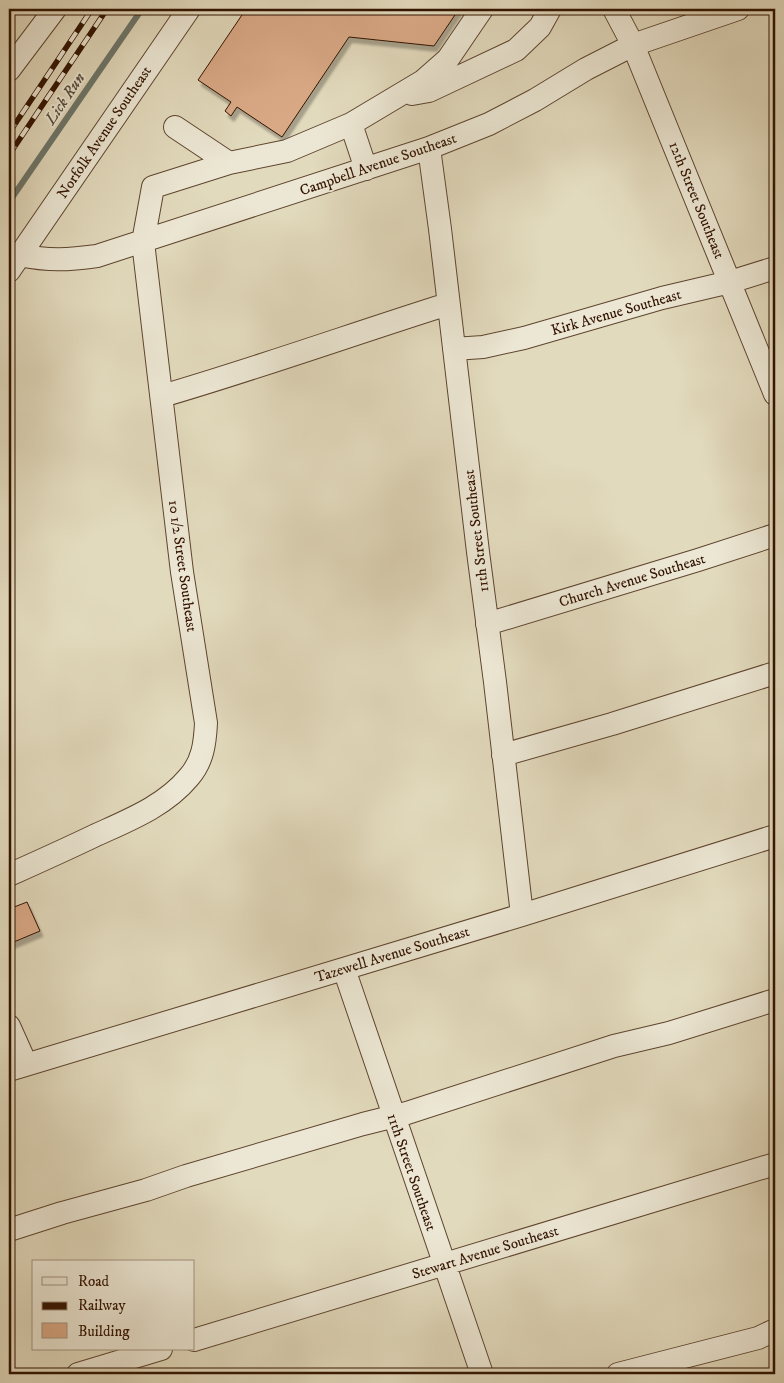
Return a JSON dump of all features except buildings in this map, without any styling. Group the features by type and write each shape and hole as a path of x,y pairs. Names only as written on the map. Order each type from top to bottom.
{"street":[{"path":"9,70 55,9"},
{"name":"Norfolk Avenue Southeast","path":"14,263 189,9"},
{"path":"175,127 229,163 287,151 351,124 422,81 448,59 482,9"},
{"path":"394,98 429,91 516,50 540,27 550,9"},
{"name":"12th Street Southeast","path":"614,9 633,45 775,394"},
{"name":"Campbell Avenue Southeast","path":"14,263 36,258 67,260 97,256 430,148 489,124 633,45 738,9"},
{"path":"351,124 366,169"},
{"name":"11th Street Southeast","path":"430,148 522,914"},
{"name":"10 1/2 Street Southeast","path":"9,876 145,812 171,795 190,776 200,760 205,742 206,723 182,572 143,242 154,187 229,163"},
{"name":"Kirk Avenue Southeast","path":"454,349 483,347 524,338 775,268"},
{"path":"162,396 448,304"},
{"name":"Church Avenue Southeast","path":"487,624 698,560 775,534"},
{"path":"503,755 612,724 775,673"},
{"name":"Tazewell Avenue Southeast","path":"18,1067 775,836"},
{"name":"11th Street Southeast","path":"344,968 482,1374"},
{"path":"9,1230 146,1190 195,1173 394,1116 614,1046 669,1033 775,1000"},
{"path":"9,1026 18,1067"},
{"name":"Stewart Avenue Southeast","path":"195,1340 775,1164"},
{"path":"618,1374 758,1338 775,1330"},
{"path":"78,1374 158,1350"}],"waterway":[{"name":"Lick Run","path":"9,202 142,9"}],"railway":[{"path":"9,133 92,9"},
{"path":"9,155 107,9"}]}
